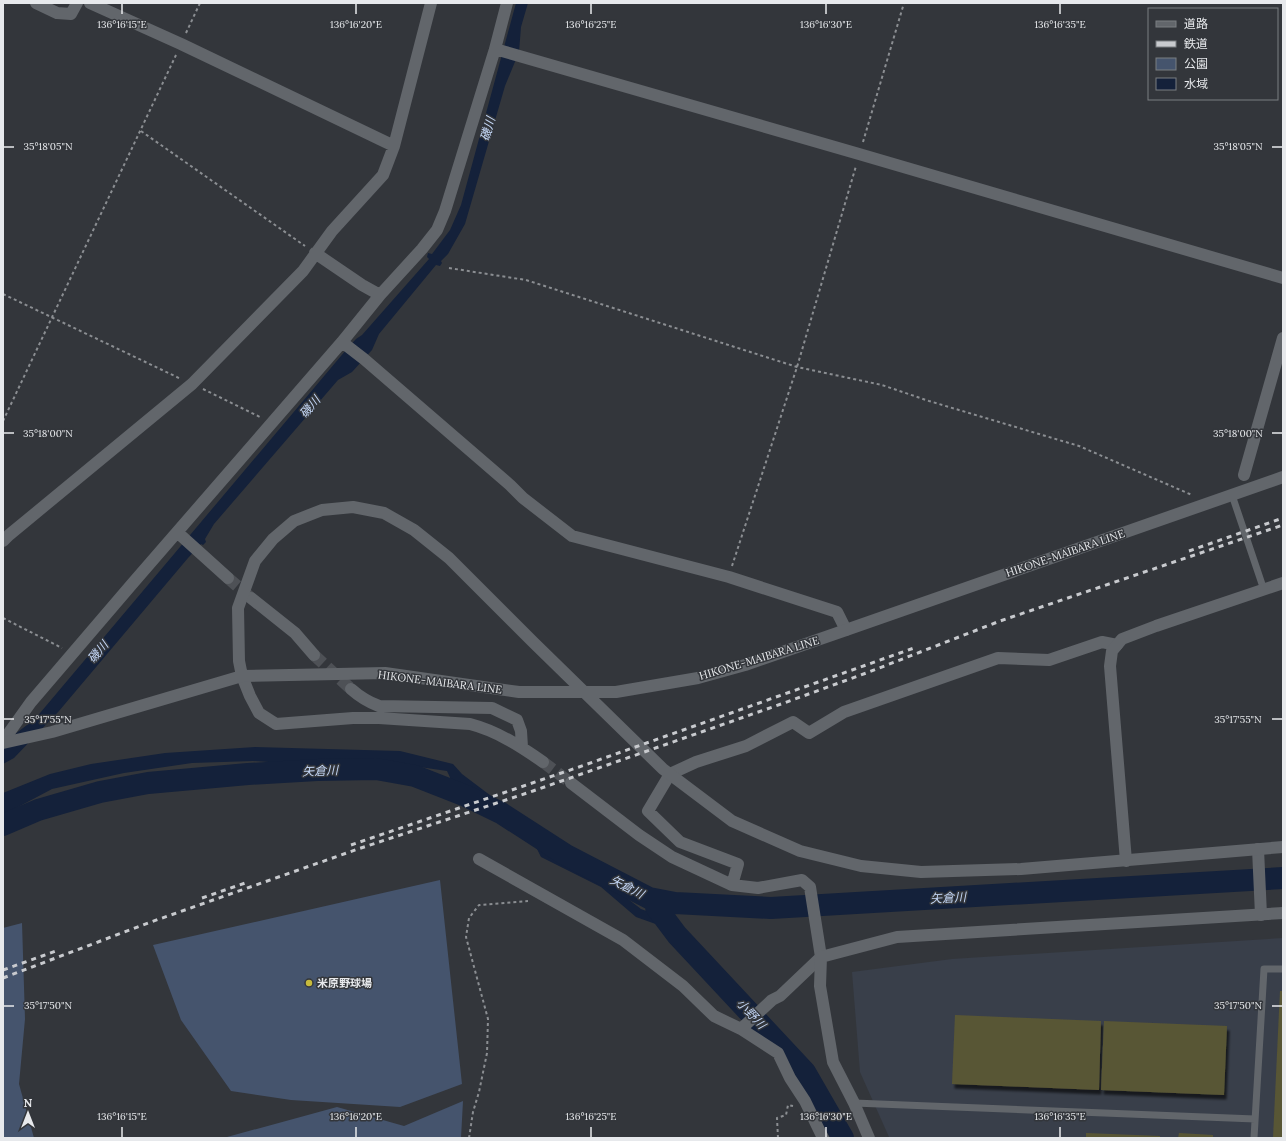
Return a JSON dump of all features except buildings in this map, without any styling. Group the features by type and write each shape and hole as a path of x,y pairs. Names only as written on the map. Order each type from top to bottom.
{"street":[{"path":"36,3 57,13 72,14 77,3"},
{"path":"90,3 181,44 394,146"},
{"path":"3,542 9,535 192,384 303,271 332,231 383,176 394,146 431,3"},
{"path":"3,742 31,702 181,534 271,425 345,344 380,295 437,230 445,211 497,50 507,3"},
{"path":"497,50 1283,278"},
{"path":"315,253 362,285 380,295"},
{"path":"1244,475 1283,338"},
{"path":"345,344 510,485 523,498 572,536 729,577 837,612 846,630"},
{"name":"HIKONE-MAIBARA LINE","path":"3,742 52,732 242,676 385,673 519,692 616,692 698,678 745,665 1283,477"},
{"path":"543,762 522,747 484,727 470,724 380,718 353,718 276,724 259,713 242,676 239,662 238,608 255,561 273,539 294,521 322,510 353,508 384,513 414,530 449,558 666,772 732,821 800,851 861,866 921,872 1021,869 1283,848"},
{"path":"181,534 228,578"},
{"path":"1126,860 1110,666 1112,651 1122,639 1283,583"},
{"path":"251,598 295,633 314,655"},
{"path":"732,885 738,864 680,842 648,811 666,772 746,746 794,722 809,733 844,712 998,658 1049,660 1102,642 1117,644"},
{"path":"351,689 360,697 380,706 492,708 517,720 521,731 522,747"},
{"path":"571,783 639,835 672,857 732,885 758,888 802,880 810,887 821,957 820,986 833,1062 854,1103 869,1138"},
{"path":"1258,849 1261,915"},
{"path":"479,859 623,940 683,986 714,1016 741,1029 778,1054 790,1078 805,1101 823,1138"},
{"path":"741,1029 772,1000 784,992 821,957 897,937 1283,913"}],"lane":[{"path":"1232,495 1264,590"},
{"path":"1254,1138 1264,968 1283,969"},
{"path":"854,1103 1255,1119"}],"path":[{"path":"3,422 200,3"},
{"path":"729,577 797,367 904,3"},
{"path":"141,131 315,253"},
{"path":"449,268 526,280 797,367 882,385 929,401 1079,446 1209,502"},
{"path":"3,294 192,384 259,417 271,425"},
{"path":"3,618 73,654"},
{"path":"468,1138 487,1053 488,1019 466,937 469,918 479,905 529,901"},
{"path":"778,1138 777,1118 786,1115 788,1105"}],"shaded area":[{"path":"1283,938 1283,1138 889,1137 860,1072 852,972 952,959"}],"green space":[{"name":"米原野球場","path":"440,880 462,1084 400,1107 291,1100 231,1091 181,1020 153,945"},
{"path":"22,923 25,1019 19,1084 34,1138 3,1138 3,928"},
{"path":"463,1101 461,1138 145,1138 227,1137 337,1107 404,1126"}],"water":[{"name":"磯川","path":"516,3 528,3 521,27 519,52 505,86 465,224 448,254 441,261 442,263 440,266 436,265 379,334 372,350 352,372 338,380 214,524 205,539 206,542 203,545 201,544 188,558 59,711 14,758 3,764 3,743 35,719 346,350 362,335 429,259 427,257 428,253 432,254 450,230 461,205"},
{"path":"255,747 400,751 453,764 462,774 544,836 555,852 607,879 624,896 641,909 676,922 678,932 636,917 601,887 541,857 535,845 519,835 510,822 454,786 447,771 399,764 324,760 298,764 253,761 192,763 124,773 52,789 3,815 3,793 50,774 91,764 165,753"}],"waterway":[{"name":"矢倉川","path":"3,825 38,810 100,792 148,783 248,774 317,770 376,769 415,776 466,796 501,813 566,855 649,898 675,903 771,908 1283,878"},
{"name":"小野川","path":"656,907 677,935 805,1072 843,1138"}],"tunnel":[{"path":"228,578 251,598"},
{"path":"314,655 351,689"},
{"path":"543,762 571,783"}],"railway":[{"path":"1189,551 1283,518"},
{"path":"3,978 148,923 358,849 533,791 784,703 1000,621 1283,525"},
{"path":"351,845 579,767 914,648"},
{"path":"202,898 248,882"},
{"path":"3,970 56,951"}],"place":[{"name":"米原野球場","path":"309,983"}]}
